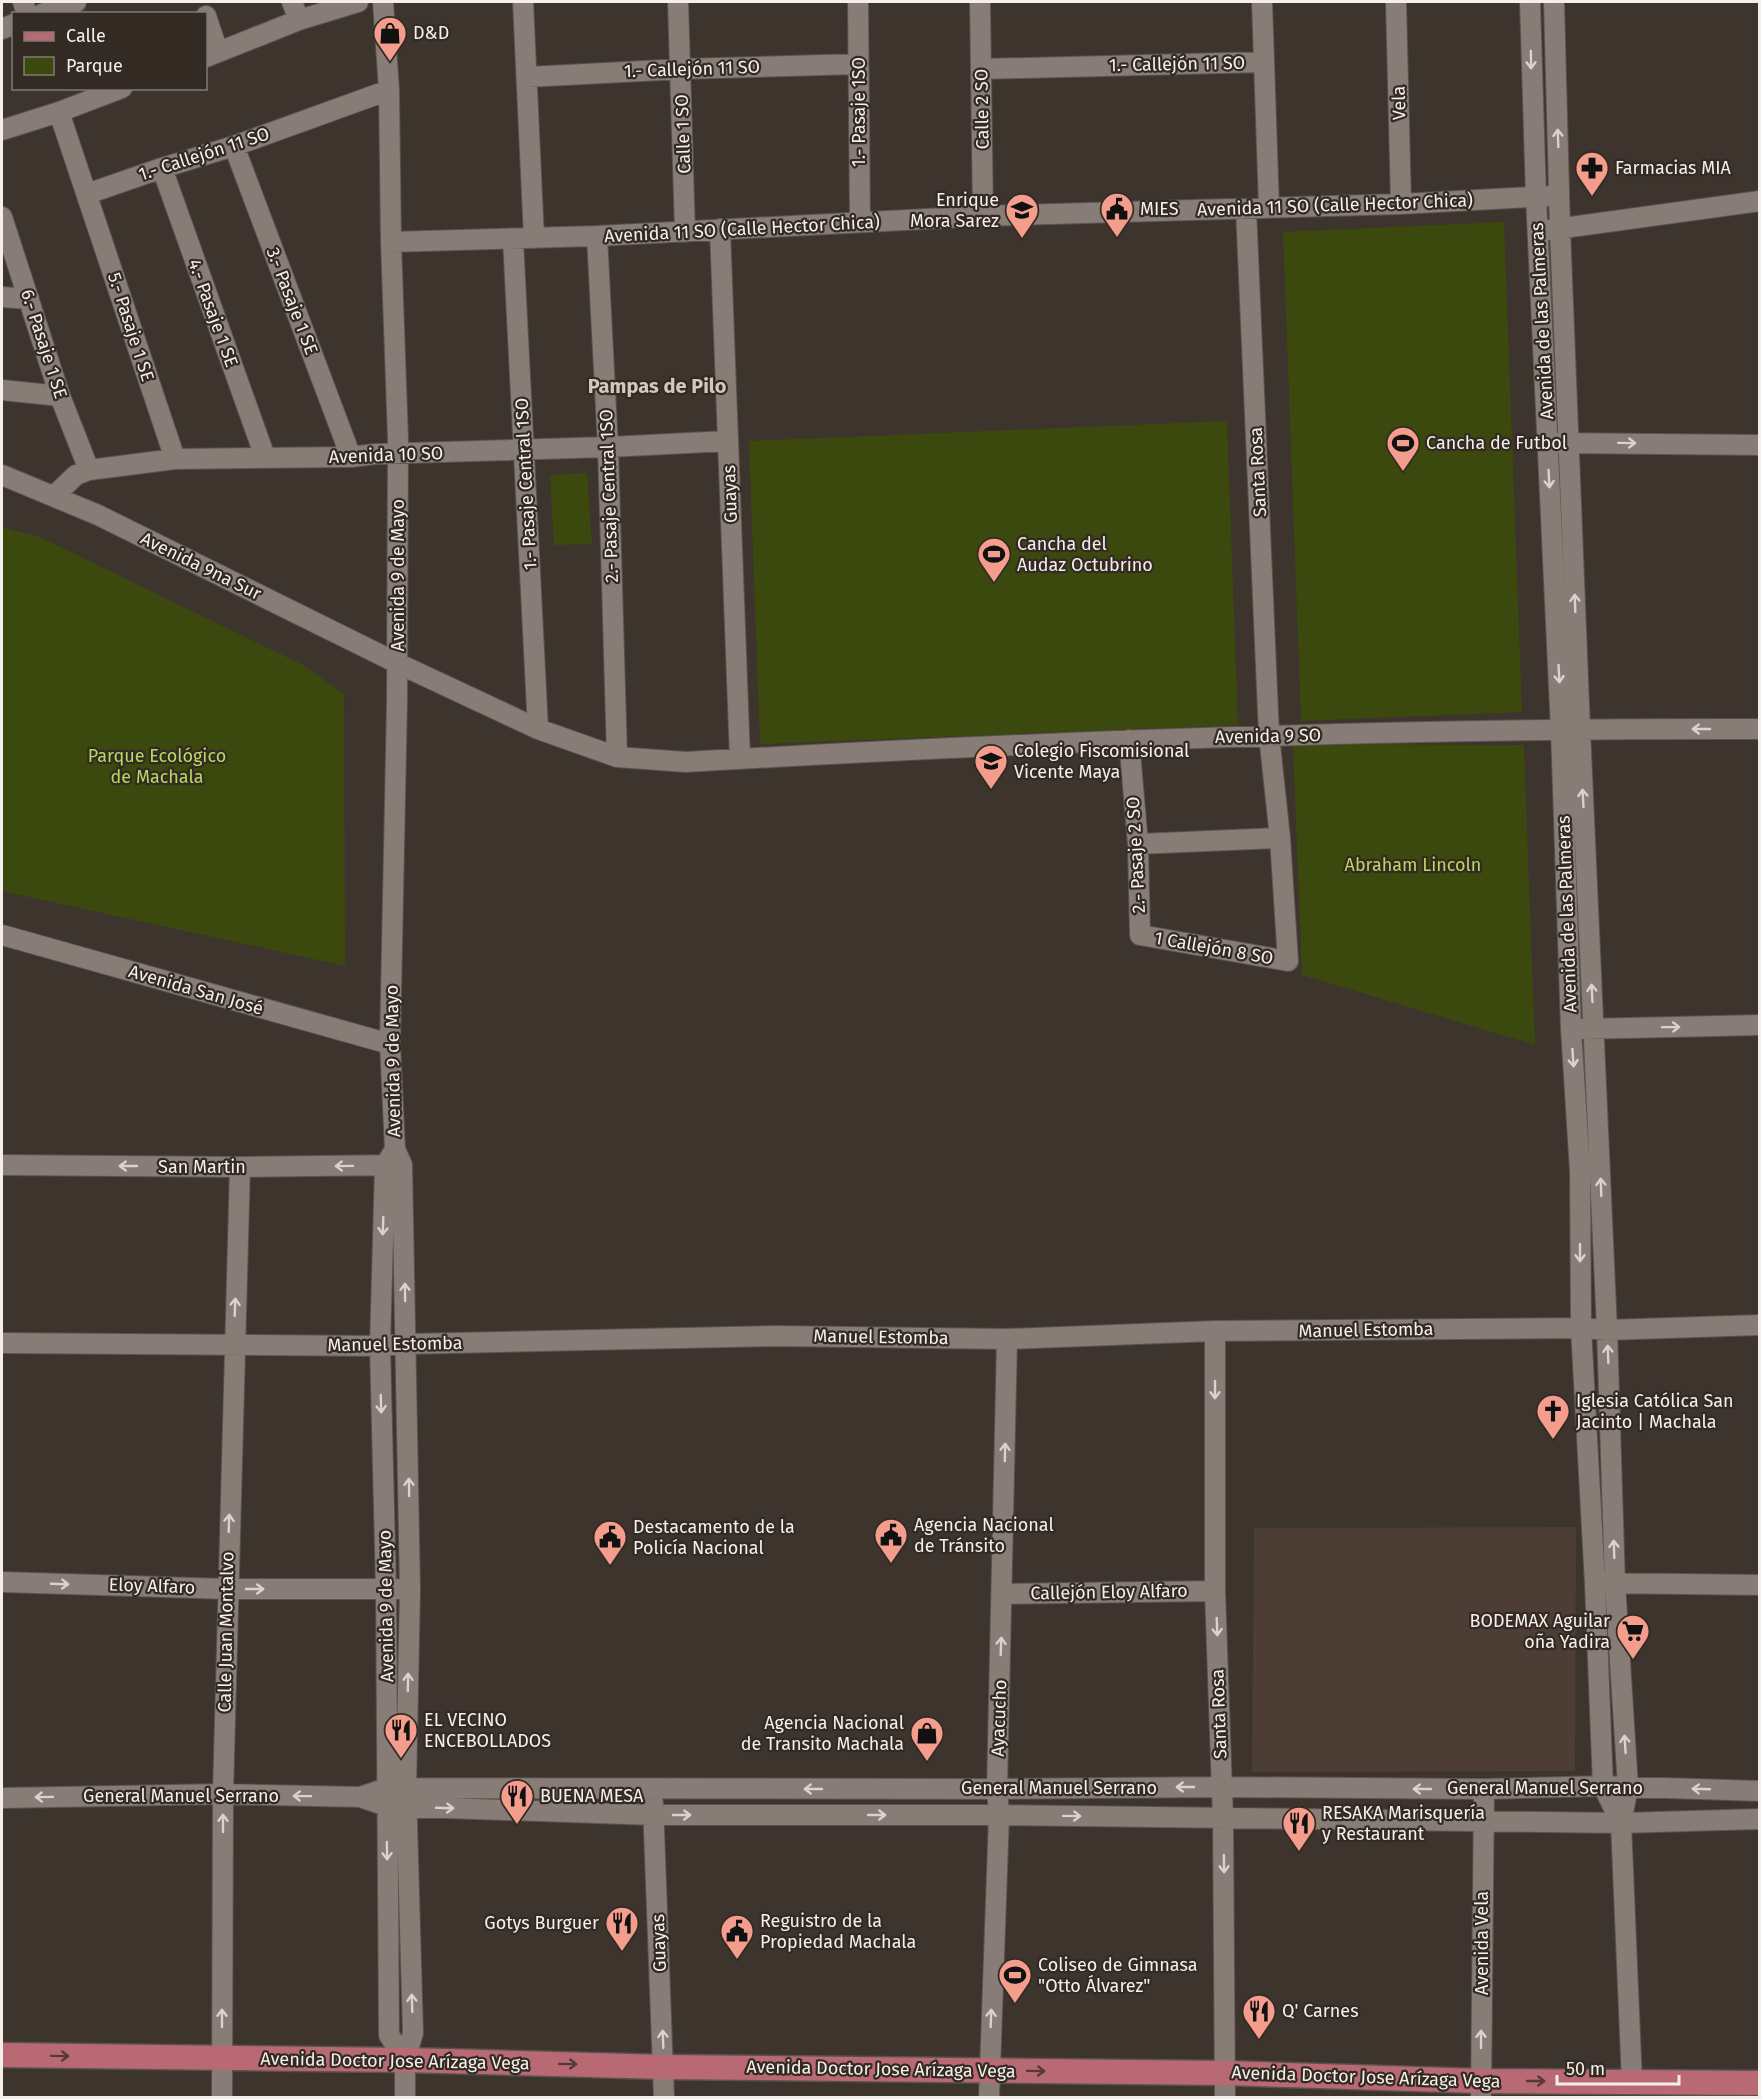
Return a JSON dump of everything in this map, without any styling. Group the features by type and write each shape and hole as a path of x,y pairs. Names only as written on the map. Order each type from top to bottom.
{"main road":[{"name":"Avenida Doctor Jose Arízaga Vega","path":"2,2055 405,2060 664,2067 1226,2073 1481,2089 1633,2090 1760,2083"}],"street":[{"path":"48,12 76,2"},
{"path":"207,26 212,55 296,11 358,2"},
{"name":"Avenida 9 de Mayo","path":"383,2 389,90 398,453 398,663 390,1044 394,1160 406,1344 410,1590 396,1797"},
{"path":"523,2 534,238"},
{"name":"Calle 1 SO","path":"678,2 686,231"},
{"name":"1.- Pasaje 1SO","path":"858,2 860,222"},
{"name":"Calle 2 SO","path":"980,2 983,216"},
{"path":"1262,2 1269,208"},
{"name":"Vela","path":"1396,2 1401,204"},
{"name":"Avenida de las Palmeras","path":"1530,2 1536,197 1548,443 1594,1028 1615,1583 1628,1787 1621,1823 1633,2090"},
{"name":"Avenida de las Palmeras","path":"1554,2 1569,442 1571,1029 1580,1171 1581,1328 1603,1786 1621,1823"},
{"name":"1.- Callejón 11 SO","path":"982,69 1263,62"},
{"name":"1.- Callejón 11 SO","path":"526,77 681,69 858,64"},
{"path":"2,130 117,90"},
{"name":"1.- Callejón 11 SO","path":"87,194 234,146 389,90"},
{"name":"5.- Pasaje 1 SE","path":"59,112 175,459"},
{"name":"3.- Pasaje 1 SE","path":"234,146 351,457"},
{"name":"4.- Pasaje 1 SE","path":"162,168 265,457"},
{"name":"Avenida 11 SO (Calle Hector Chica)","path":"391,242 597,236 983,216 1401,204 1560,196"},
{"path":"1538,232 1760,201"},
{"name":"Santa Rosa","path":"1246,209 1269,735 1280,838 1288,961"},
{"name":"6.- Pasaje 1 SE","path":"2,216 60,396 89,470"},
{"name":"Guayas","path":"720,229 740,759"},
{"name":"2.- Pasaje Central 1SO","path":"597,236 608,447 617,757"},
{"name":"1.- Pasaje Central 1SO","path":"513,239 538,729"},
{"path":"2,297 29,299"},
{"path":"2,390 60,396"},
{"name":"Avenida 10 SO","path":"54,496 76,475 89,470 175,459 351,457 398,453 728,441"},
{"path":"1548,443 1760,446"},
{"name":"Avenida 9na Sur","path":"2,476 98,516 538,729"},
{"name":"Avenida 9 SO","path":"538,729 617,757 687,762 1269,735 1571,729 1760,729"},
{"name":"2.- Pasaje 2 SO","path":"1129,740 1138,844 1140,935"},
{"path":"1138,844 1280,838"},
{"name":"1 Callejón 8 SO","path":"1140,935 1288,961"},
{"name":"Avenida San José","path":"2,936 390,1044"},
{"path":"1571,1029 1760,1025"},
{"name":"Avenida 9 de Mayo","path":"394,1160 380,1346 386,1589 396,1797 413,2033 405,2060 405,2097"},
{"name":"San Martin","path":"2,1165 240,1167 394,1160"},
{"name":"Calle Juan Montalvo","path":"222,2097 223,1794 240,1167"},
{"name":"Manuel Estomba","path":"2,1343 380,1346 776,1336 1007,1339 1215,1331 1581,1328 1607,1330 1760,1325"},
{"name":"Santa Rosa","path":"1215,1331 1215,1591 1223,1819 1225,2097"},
{"name":"Ayacucho","path":"989,2097 999,1815 997,1789 1007,1339"},
{"name":"Eloy Alfaro","path":"2,1582 227,1589 410,1590"},
{"path":"1594,1584 1760,1585"},
{"name":"Callejón Eloy Alfaro","path":"1003,1594 1215,1591"},
{"name":"General Manuel Serrano","path":"2,1798 223,1794 396,1797 652,1788 1484,1789 1603,1786 1760,1791"},
{"name":"Guayas","path":"652,1788 664,2097"},
{"name":"Avenida Vela","path":"1481,2089 1484,1789"},
{"name":"General Manuel Serrano","path":"396,1797 654,1815 999,1815 1621,1823 1760,1819"}],"shaded area":[{"path":"1576,1527 1575,1771 1252,1772 1254,1528"}],"green space":[{"name":"Cancha de Futbol","path":"1504,222 1522,712 1301,721 1283,232"},
{"name":"Cancha del Audaz Octubrino","path":"1227,421 1238,725 760,744 749,441"},
{"path":"587,473 592,544 554,545 550,475"},
{"name":"Parque Ecológico de Machala","path":"2,527 40,537 303,665 344,694 345,966 2,891"},
{"name":"Abraham Lincoln","path":"1293,744 1524,745 1535,1045 1302,975"}],"place":[{"name":"D&D","path":"390,62"},
{"name":"Farmacias MIA","path":"1592,197"},
{"name":"MIES","path":"1117,238"},
{"name":"Enrique Mora Sarez","path":"1022,239"},
{"name":"Cancha de Futbol","path":"1403,472"},
{"name":"Cancha del Audaz Octubrino","path":"994,583"},
{"name":"Colegio Fiscomisional Vicente Maya","path":"991,790"},
{"name":"Iglesia Católica San Jacinto | Machala","path":"1553,1440"},
{"name":"Agencia Nacional de Tránsito","path":"891,1564"},
{"name":"Destacamento de la Policía Nacional","path":"610,1566"},
{"name":"BODEMAX Aguilar oña Yadira","path":"1633,1660"},
{"name":"EL VECINO ENCEBOLLADOS","path":"401,1759"},
{"name":"Agencia Nacional de Transito Machala","path":"927,1762"},
{"name":"BUENA MESA","path":"517,1825"},
{"name":"RESAKA Marisquería y Restaurant","path":"1299,1852"},
{"name":"Gotys Burguer","path":"622,1952"},
{"name":"Reguistro de la Propiedad Machala","path":"737,1960"},
{"name":"Coliseo de Gimnasa \"Otto Álvarez\"","path":"1015,2004"},
{"name":"Q' Carnes","path":"1259,2040"}],"district":[{"name":"Pampas de Pilo","path":"657,386"}]}
